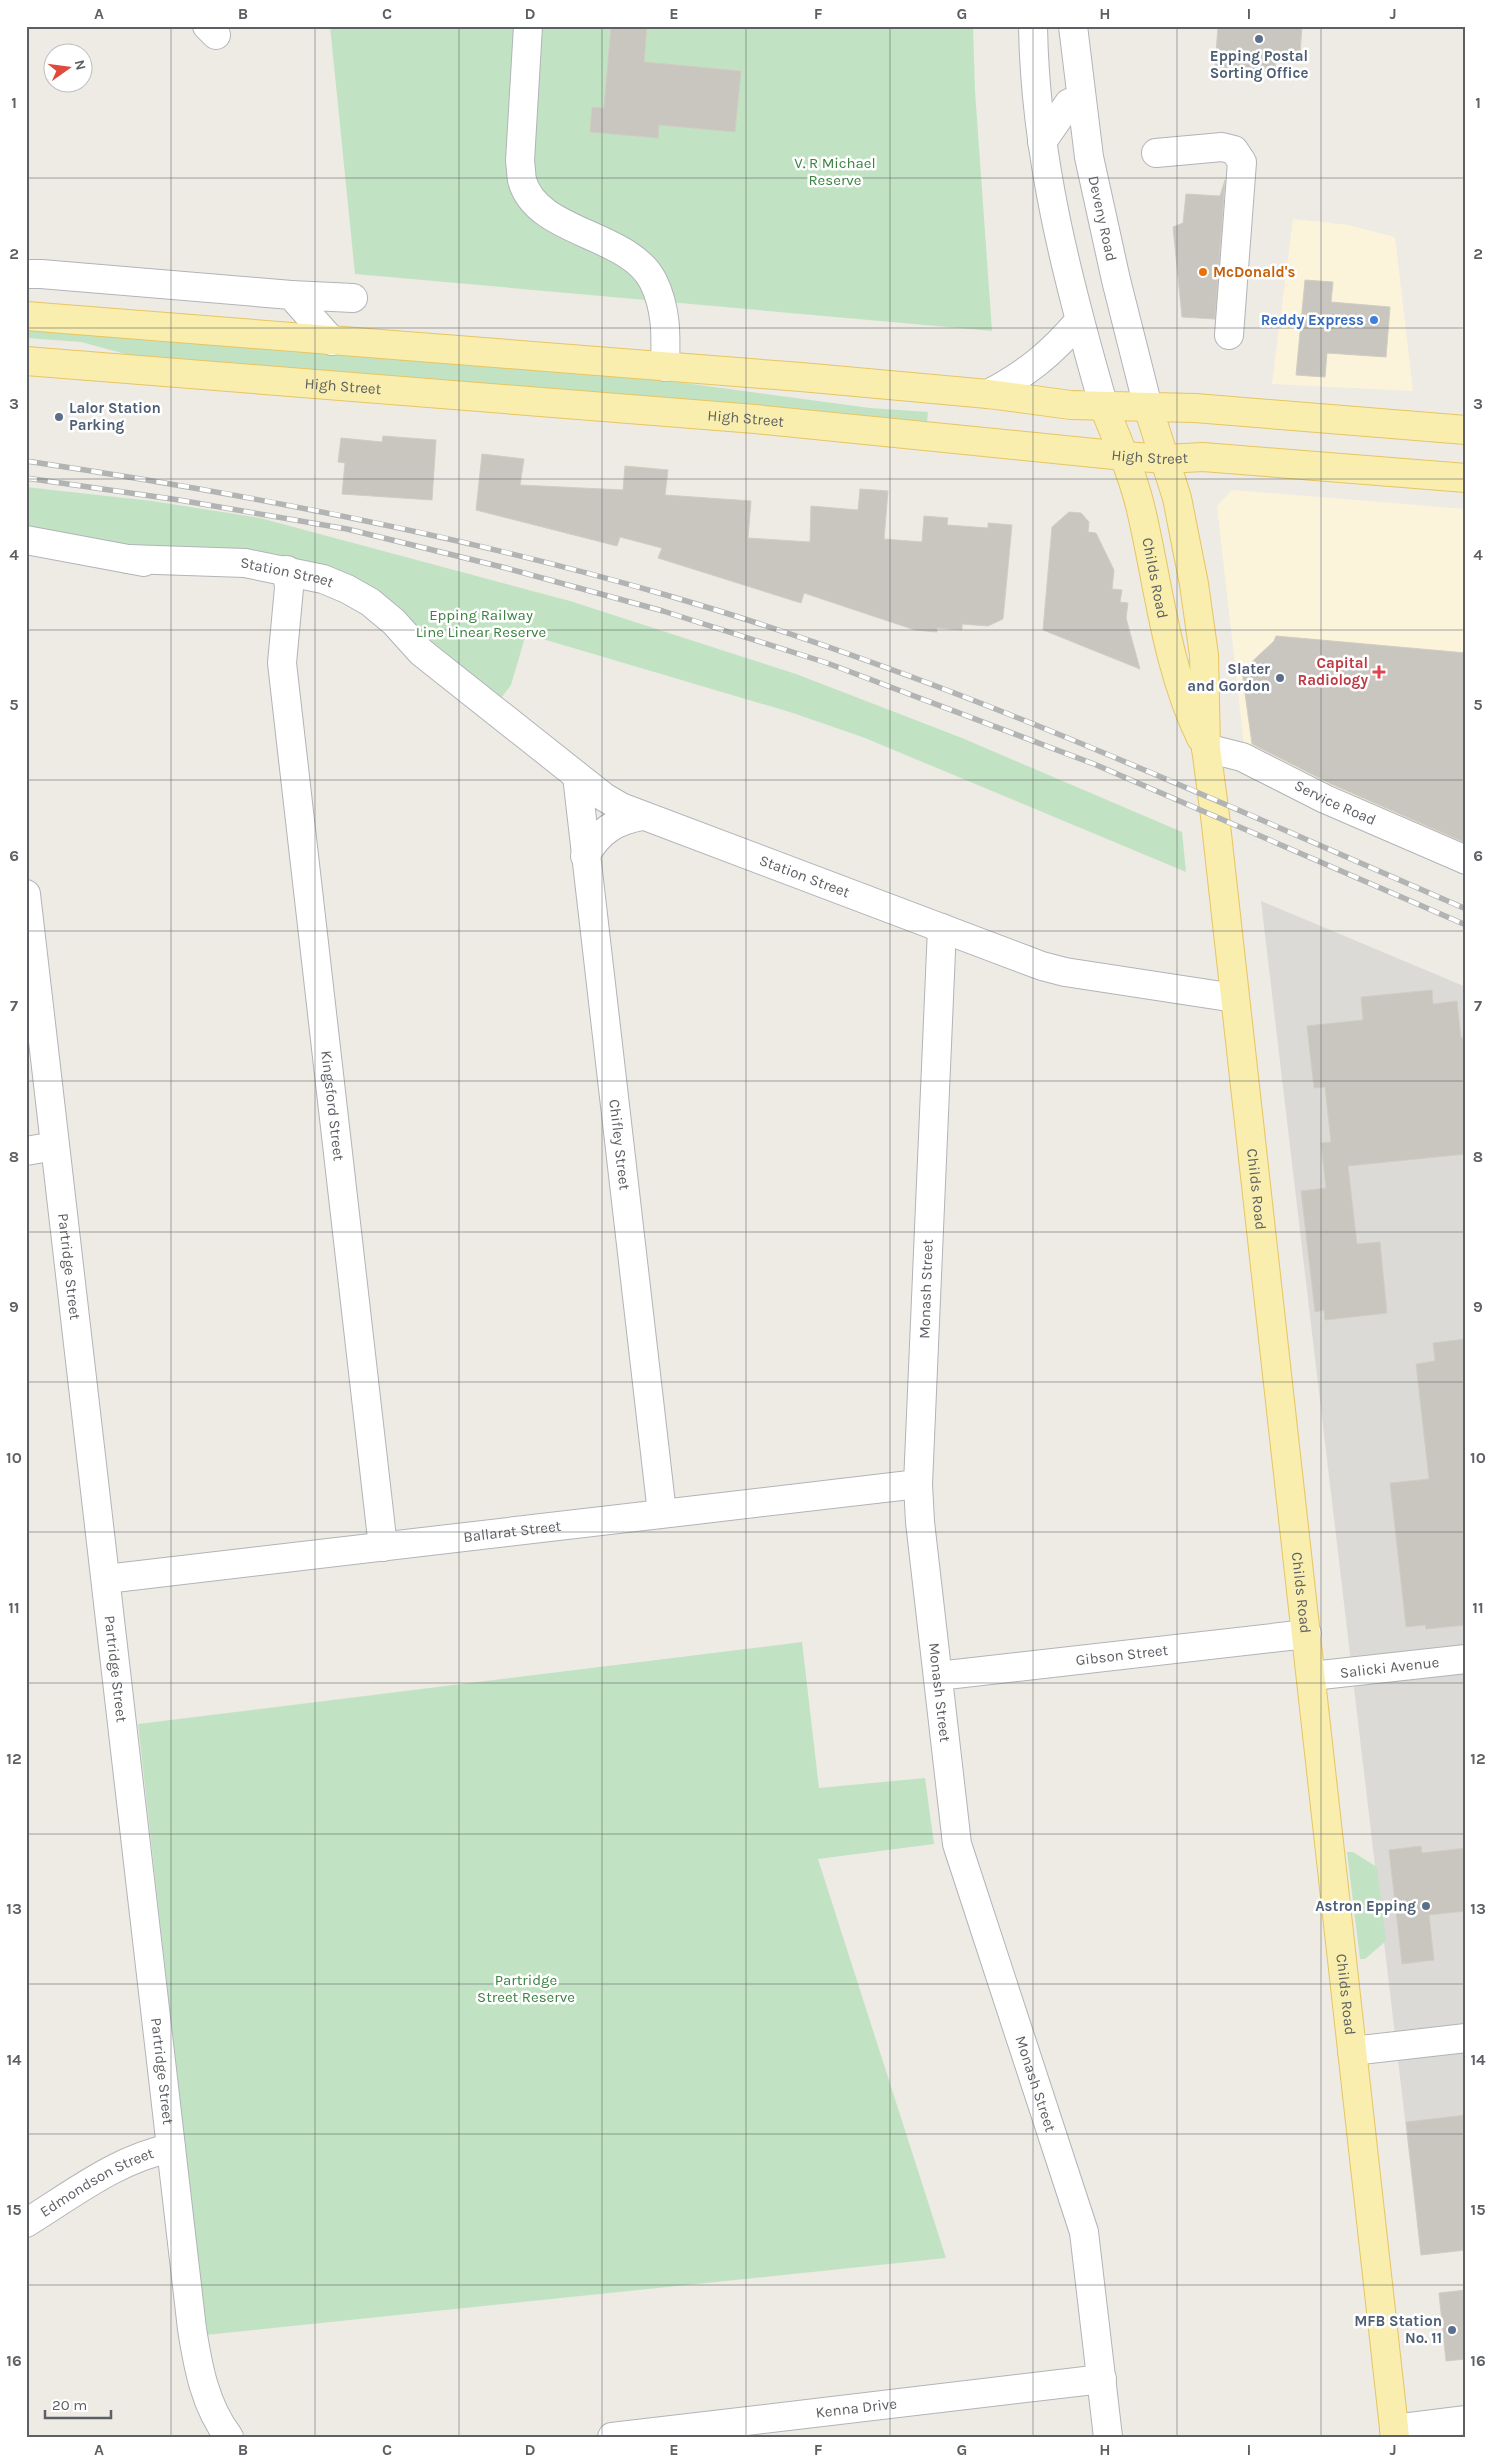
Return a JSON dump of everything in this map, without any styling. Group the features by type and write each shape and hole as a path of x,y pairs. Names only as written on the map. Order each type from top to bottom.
{"main road":[{"path":"26,316 988,394 1071,405 1195,408 1466,430"},
{"name":"High Street","path":"26,361 755,418 1124,456 1166,459 1203,457 1466,478"},
{"name":"Childs Road","path":"1104,407 1124,456 1141,508 1164,621 1188,712 1206,748"},
{"name":"Childs Road","path":"1148,407 1177,498 1197,602 1204,655 1206,748 1312,1676 1394,2433"}],"street":[{"path":"528,26 520,161 522,181 527,192 547,214 628,255 652,279 665,313 665,367"},
{"path":"1033,26 1042,142 1066,271 1104,407"},
{"name":"Deveny Road","path":"1073,26 1081,99 1098,201 1148,407"},
{"path":"1042,142 1069,103 1081,99"},
{"path":"1157,160 1228,148 1234,150 1242,162 1229,335"},
{"path":"26,274 291,295 353,298"},
{"path":"291,295 332,341"},
{"path":"988,394 1019,378 1055,349 1079,321"},
{"name":"Station Street","path":"26,540 128,559 245,563 285,582 323,579 370,602 394,622 421,652 577,776 604,797 642,816 1042,966 1065,972 1235,998"},
{"name":"Kingsford Street","path":"285,582 282,663 383,1547"},
{"name":"Service Road","path":"1206,748 1242,757 1276,776 1325,799 1466,860"},
{"name":"Chifley Street","path":"577,776 662,1513"},
{"path":"586,856 593,842 612,825 625,819 642,816"},
{"name":"Partridge Street","path":"26,894 171,2148 198,2363 214,2413 229,2437"},
{"name":"Monash Street","path":"942,928 918,1484 920,1522 957,1844 1082,2225 1087,2249 1108,2437"},
{"path":"26,1151 55,1146"},
{"name":"Ballarat Street","path":"106,1579 918,1484"},
{"name":"Gibson Street","path":"938,1676 1307,1634"},
{"name":"Salicki Avenue","path":"1312,1676 1466,1659"},
{"path":"1352,2051 1466,2038"},
{"name":"Edmondson Street","path":"26,2223 121,2163 149,2152 171,2148"},
{"name":"Kenna Drive","path":"612,2437 1102,2379"},
{"path":"1394,2433 1466,2420"}],"shaded area":[{"path":"1293,219 1348,225 1395,237 1413,391 1272,384"},
{"path":"1232,490 1466,509 1466,870 1246,762 1217,506"},
{"path":"1261,901 1466,987 1466,2250 1421,2255"}],"green space":[{"name":"V. R Michael Reserve","path":"330,26 973,26 975,91 992,331 355,274"},
{"path":"26,327 663,380 870,408 928,412 927,422 144,359 81,342 26,338"},
{"name":"Epping Railway Line Linear Reserve","path":"26,487 152,501 260,518 570,601 796,674 962,738 1182,832 1186,872 865,738 793,713 526,634 511,685 501,698 389,607 128,545 26,528"},
{"name":"Partridge Street Reserve","path":"802,1642 819,1788 925,1778 934,1844 818,1859 946,2258 206,2335 138,1724"},
{"path":"1347,1852 1353,1852 1377,1867 1386,1941 1365,1959 1360,1959"}],"building":[{"path":"611,26 647,26 644,62 741,71 735,132 659,125 658,138 590,132 592,107 604,108"},
{"name":"Epping Postal Sorting Office","path":"1218,26 1302,26 1300,53 1276,51 1275,72 1215,67"},
{"name":"McDonald's","path":"1225,180 1215,319 1182,317 1173,227 1183,223 1186,194 1220,196"},
{"path":"1305,280 1333,282 1331,302 1390,307 1386,357 1327,353 1325,377 1296,375"},
{"path":"383,436 436,440 432,500 342,494 345,463 338,462 341,438 382,442"},
{"path":"482,454 524,459 520,485 623,490 625,466 668,470 665,495 751,501 748,538 810,542 811,506 858,510 860,489 888,491 884,539 922,542 924,516 948,518 947,525 988,528 988,523 1012,525 1003,619 988,626 962,624 962,630 937,628 937,632 915,630 804,593 801,603 658,558 662,548 620,537 617,546 476,510"},
{"path":"1069,512 1081,513 1089,522 1088,532 1096,533 1114,570 1112,589 1122,590 1120,602 1128,603 1126,618 1140,669 1043,630 1052,527"},
{"path":"1276,636 1466,653 1466,843 1331,784 1252,744 1242,671 1274,641"},
{"path":"1432,990 1433,1004 1457,1001 1461,1038 1466,1037 1466,1154 1348,1166 1357,1244 1380,1242 1387,1313 1325,1320 1324,1310 1315,1312 1301,1191 1326,1188 1321,1143 1331,1142 1325,1087 1314,1088 1307,1026 1363,1020 1361,997"},
{"path":"1466,1339 1466,1625 1426,1629 1425,1625 1406,1627 1390,1483 1429,1479 1416,1364 1435,1361 1433,1343"},
{"path":"1421,1846 1422,1853 1466,1848 1466,1911 1429,1915 1434,1960 1402,1964 1389,1850"},
{"path":"1466,2115 1466,2250 1421,2255 1406,2122"},
{"name":"MFB Station No. 11","path":"1466,2290 1466,2359 1446,2361 1439,2293"}],"railway":[{"path":"26,461 268,501 428,534 587,573 769,627 971,699 1071,739 1466,909"},
{"path":"26,478 179,500 347,529 506,568 663,611 827,663 1094,764 1466,925"}],"place":[{"name":"Epping Postal Sorting Office","path":"1259,39"},
{"name":"McDonald's","path":"1203,272"},
{"name":"Reddy Express","path":"1374,320"},
{"name":"Lalor Station Parking","path":"59,417"},
{"name":"Capital Radiology","path":"1379,672"},
{"name":"Slater and Gordon","path":"1280,678"},
{"name":"Astron Epping","path":"1426,1906"},
{"name":"MFB Station No. 11","path":"1452,2330"}]}
